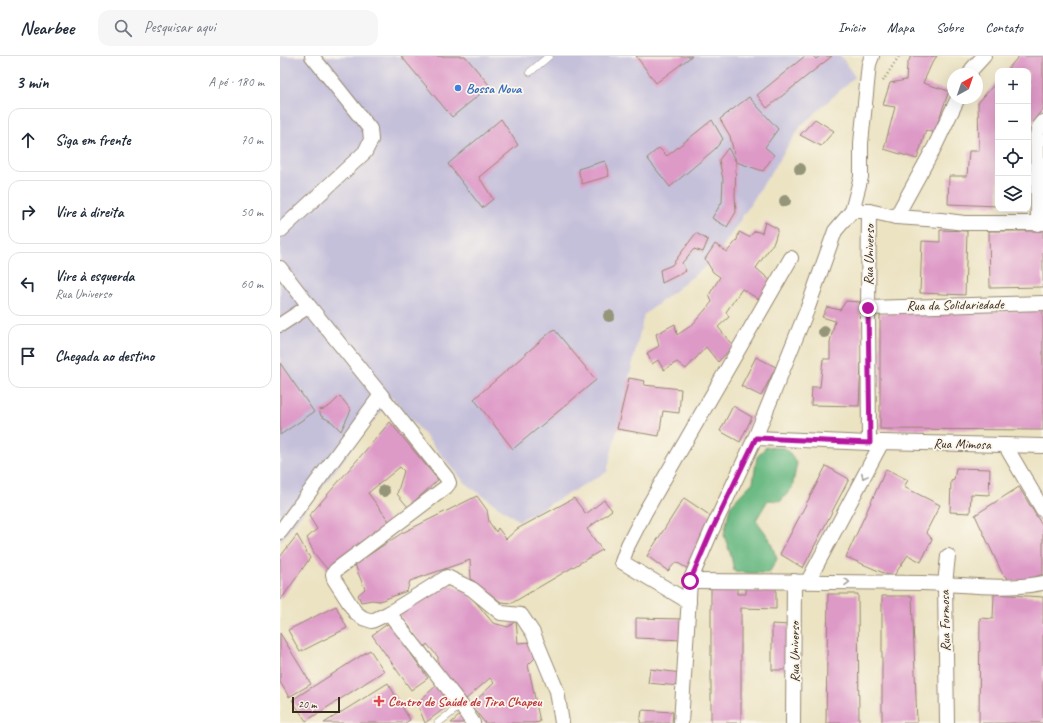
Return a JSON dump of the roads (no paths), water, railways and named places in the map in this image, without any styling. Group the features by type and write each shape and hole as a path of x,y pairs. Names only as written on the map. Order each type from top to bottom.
{"street":[{"path":"280,231 365,152 371,140 370,129 312,56"},
{"path":"681,723 690,581 711,532 756,438 807,310 835,231 852,211 861,177 861,143 868,64 872,56"},
{"path":"973,68 984,56"},
{"path":"896,217 935,146 955,104"},
{"path":"852,211 869,211 896,217 964,223 1040,224 1037,135 1039,127 1043,122"},
{"name":"Rua Universo","path":"793,723 801,581 876,443 868,308 869,211"},
{"path":"689,602 622,562 628,545 645,512 791,258"},
{"path":"280,268 448,478 446,487 342,565 333,574 334,579 355,612 372,621 389,613 447,578 472,590 501,613 521,615 533,633 557,691 562,723"},
{"name":"Rua da Solidariedade","path":"868,308 1043,303"},
{"path":"280,325 309,306"},
{"path":"280,532 381,395"},
{"name":"Rua Mimosa","path":"756,438 876,443 1043,446"},
{"path":"1005,445 1043,510"},
{"path":"948,556 945,584 999,588 1043,583"},
{"name":"Rua Formosa","path":"690,581 801,581 945,584 946,723"},
{"path":"389,613 461,705 473,723"}],"lane":[{"path":"530,72 549,56"},
{"path":"438,723 461,705"}],"place":[{"name":"Bossa Nova","path":"458,88"},
{"name":"Centro de Saúde de Tira Chapeu","path":"379,701"}]}
